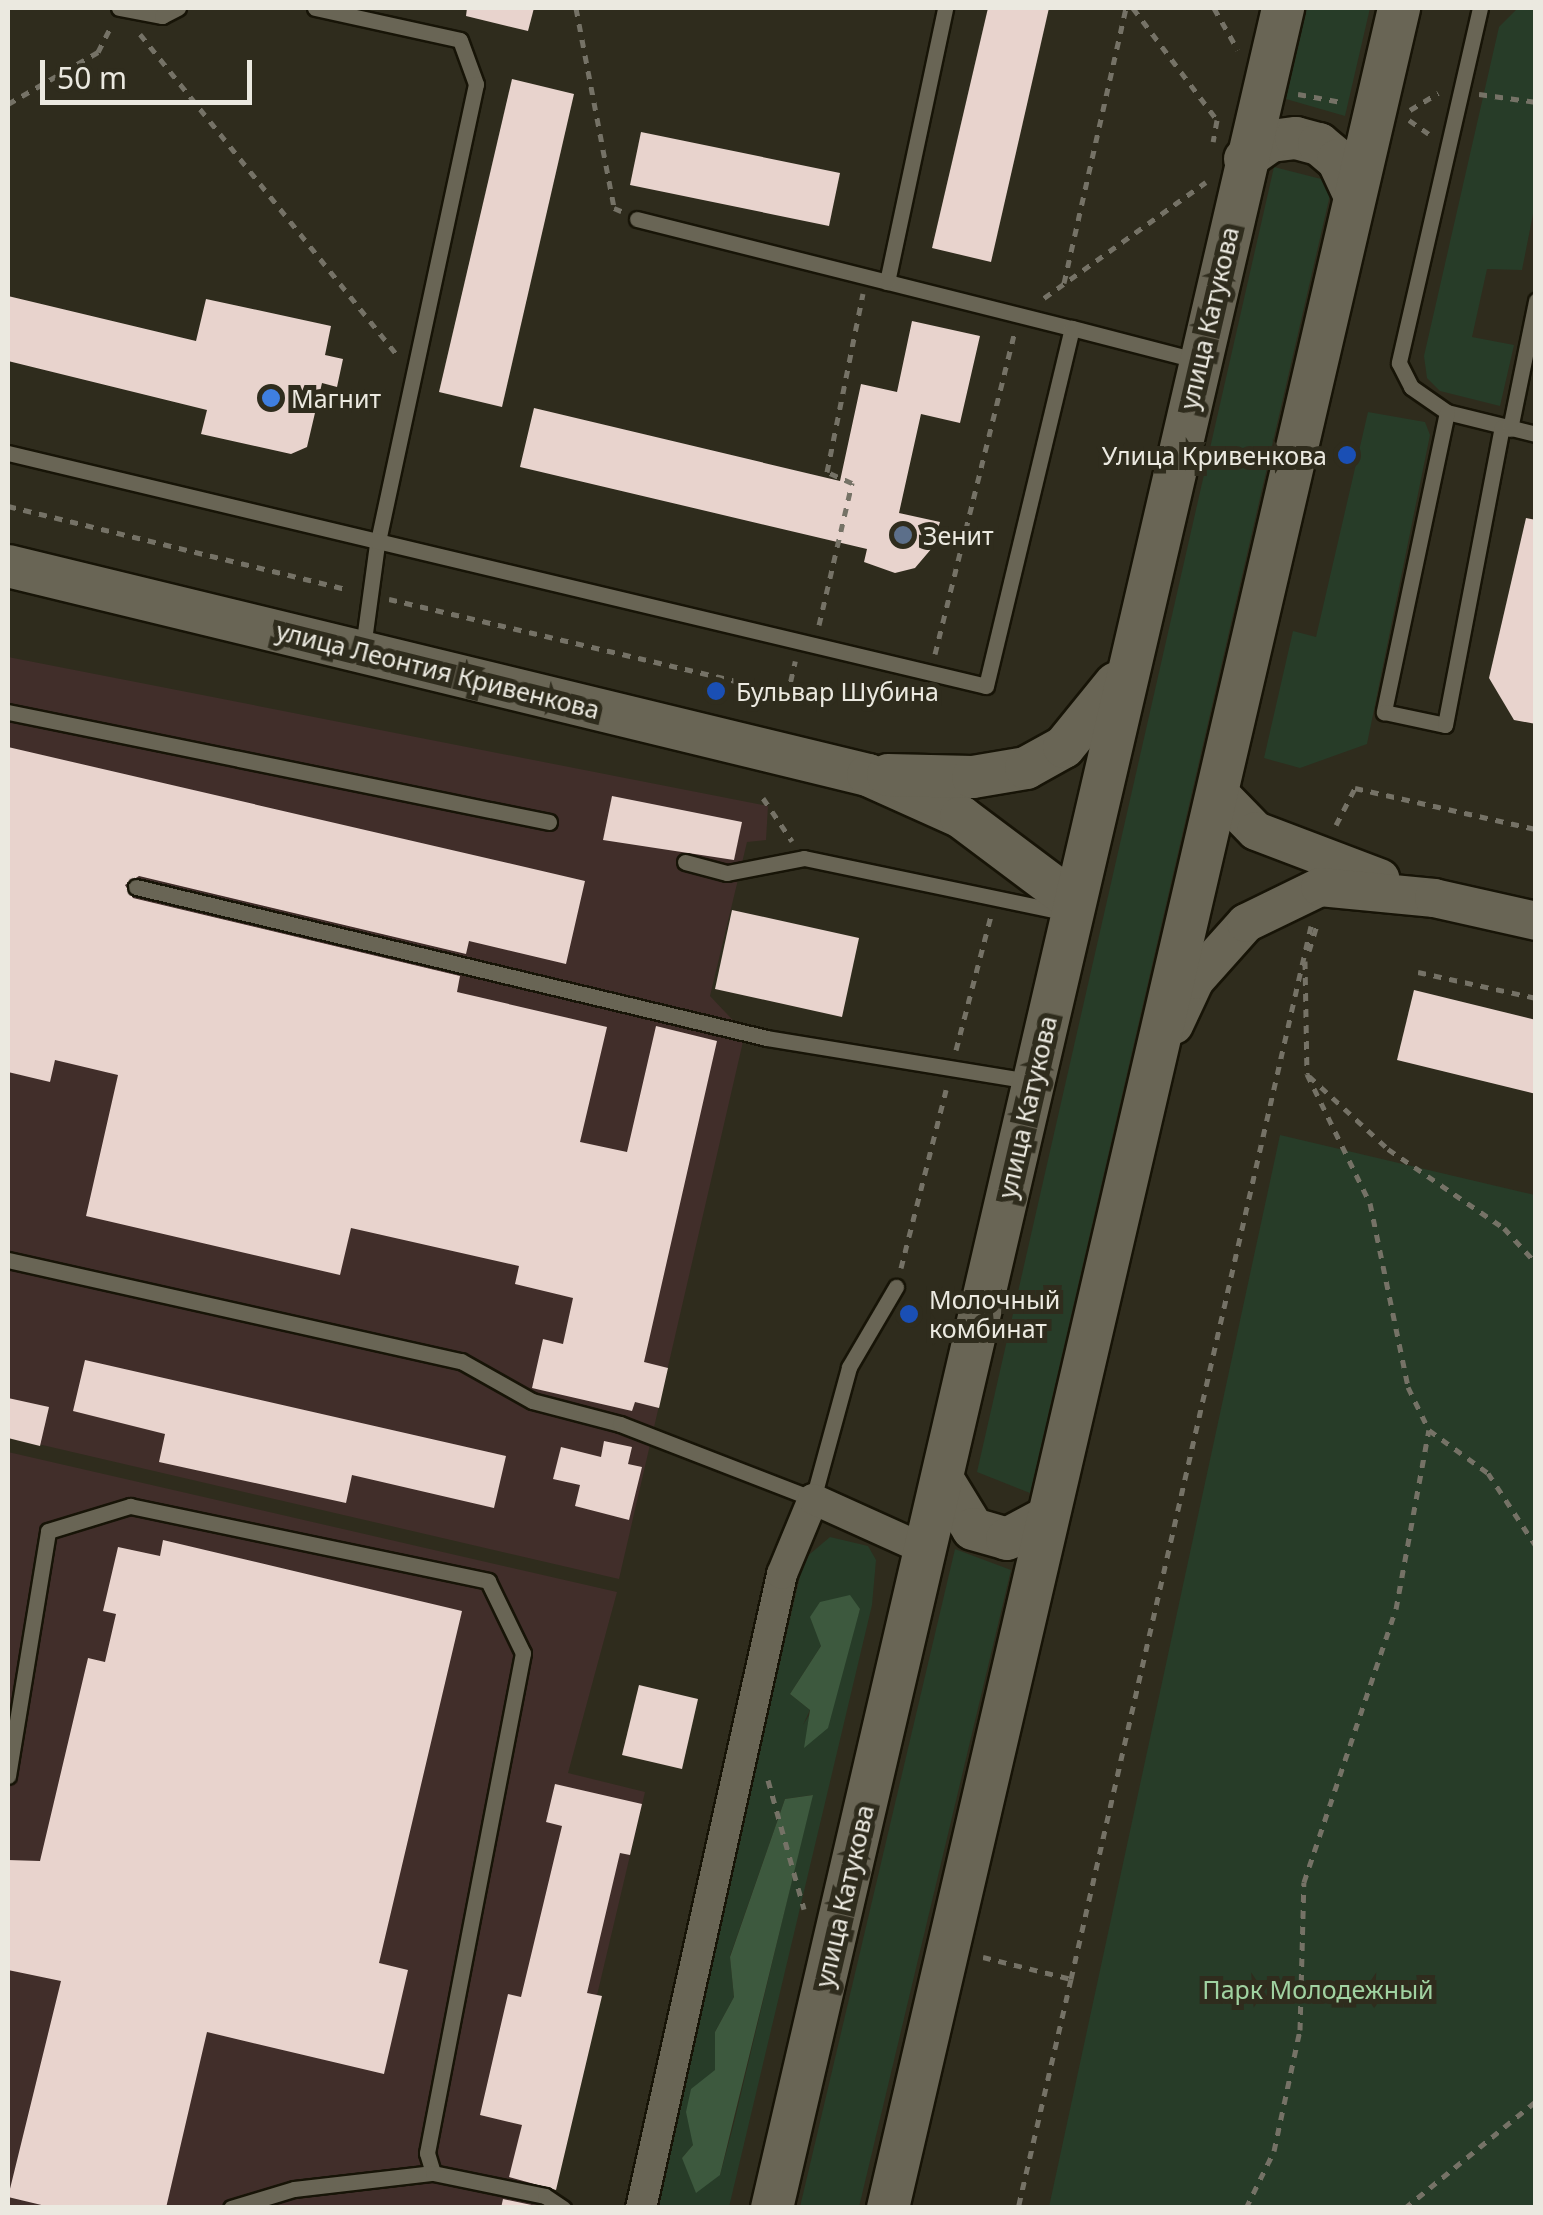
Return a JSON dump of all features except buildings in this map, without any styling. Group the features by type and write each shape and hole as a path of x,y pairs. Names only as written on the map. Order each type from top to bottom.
{"main road":[{"name":"улица Катукова","path":"772,2208 1200,361 1222,159 1263,87 1283,8"},
{"path":"888,2208 1398,8"},
{"path":"1222,159 1271,141 1296,138 1319,144 1338,160 1354,194"},
{"name":"улица Леонтия Кривенкова","path":"8,566 868,775"},
{"path":"868,775 972,777 1026,768 1064,747 1126,669"},
{"path":"868,775 961,817 1071,908"},
{"path":"943,1480 973,1529 1007,1539 1046,1518"}],"street":[{"path":"1218,792 1319,890"},
{"path":"1152,1068 1196,980 1246,923 1319,890 1434,898 1536,921"},
{"path":"641,2208 782,1574 813,1499 926,1550"}],"lane":[{"path":"119,8 162,16 178,8"},
{"path":"314,8 460,40 476,84 377,544 363,652"},
{"path":"887,282 945,8"},
{"path":"1480,8 1399,364 1411,387 1446,412 1536,434"},
{"path":"637,219 1200,361"},
{"path":"1446,412 1384,712 1445,725 1536,302"},
{"path":"8,453 377,544 986,686 1072,328"},
{"path":"8,712 550,822"},
{"path":"684,862 727,873 804,858 995,898 1071,908"},
{"path":"136,888 767,1038 1034,1082"},
{"path":"8,1260 461,1360 532,1401 620,1424 813,1499 849,1367 896,1288"},
{"path":"8,1776 48,1531 130,1506 488,1581 523,1653 427,2153 433,2173"},
{"path":"232,2208 294,2189 433,2173 546,2196 564,2208"}],"path":[{"path":"8,104 98,52 119,8 413,376"},
{"path":"576,8 614,208 637,219"},
{"path":"931,671 1019,315 1206,182 1222,159 1217,120 1130,8"},
{"path":"1064,285 1130,8"},
{"path":"1214,8 1240,53 1235,82 1404,116 1448,146"},
{"path":"1217,120 1223,108"},
{"path":"8,506 788,695 807,643 852,483 827,472 866,276"},
{"path":"1018,2208 1319,890 1355,788 1536,829"},
{"path":"763,798 804,858"},
{"path":"1319,890 1305,962 1307,1074 1370,1203 1408,1387 1429,1430 1488,1473 1536,1546"},
{"path":"953,1065 995,898"},
{"path":"1418,972 1536,998"},
{"path":"1307,1074 1388,1149 1504,1228 1536,1262"},
{"path":"896,1288 948,1084"},
{"path":"1246,2208 1274,2150 1300,2030 1304,1882 1396,1609 1429,1430"},
{"path":"765,1770 805,1912"},
{"path":"975,1955 1071,1979"},
{"path":"1405,2208 1536,2101"}],"shaded area":[{"path":"8,657 768,806 766,840 747,842 710,996 745,1033 619,1579 8,1437"},
{"path":"8,1452 617,1592 568,1773 645,1792 547,2207 8,2208"}],"green space":[{"path":"1307,8 1370,8 1345,116 1286,99"},
{"path":"1536,8 1535,204 1522,270 1487,269 1472,337 1514,345 1500,406 1440,391 1427,378 1424,356 1499,27 1516,10"},
{"path":"1274,167 1333,182 1030,1493 977,1472"},
{"path":"1368,412 1425,422 1430,435 1367,744 1300,768 1264,758 1293,631 1316,637"},
{"name":"Парк Молодежный","path":"1280,1135 1535,1195 1535,2207 1049,2207"},
{"path":"830,1537 868,1546 876,1560 872,1605 729,2207 653,2208 804,1559","holes":["860,1609 844,1658 803,1725 810,1710 790,1694 821,1646","812,1795 734,2123 720,2175 682,2158 693,2145 715,2070 715,2032 734,1997 730,1956 785,1799"]},
{"path":"955,1549 1011,1570 859,2207 800,2207"},
{"path":"850,1595 860,1609 828,1728 804,1748 810,1710 790,1694 821,1646 810,1617 820,1602"},
{"path":"813,1795 720,2175 696,2193 682,2158 693,2145 686,2112 691,2089 715,2070 715,2032 734,1997 730,1957 785,1799"}],"place":[{"name":"Магнит","path":"271,398"},
{"name":"Улица Кривенкова","path":"1347,455"},
{"name":"Зенит","path":"903,535"},
{"name":"Бульвар Шубина","path":"716,691"},
{"name":"Молочный комбинат","path":"909,1314"}]}
